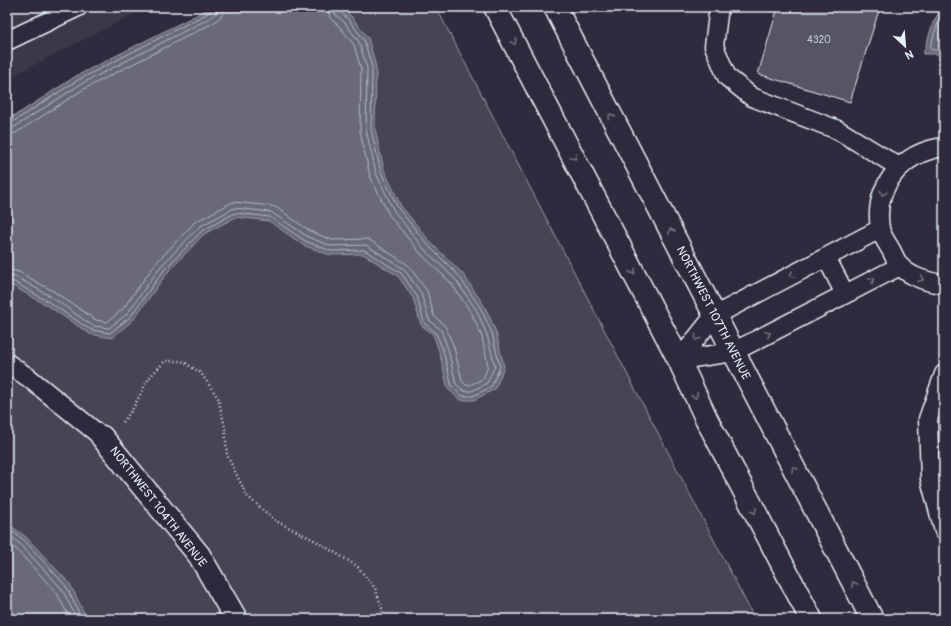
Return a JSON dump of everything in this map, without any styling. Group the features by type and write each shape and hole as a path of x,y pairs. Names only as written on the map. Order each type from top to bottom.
{"main road":[{"path":"495,7 679,360 706,418 811,619"},
{"name":"NORTHWEST 107TH AVENUE","path":"555,7 872,619"},
{"name":"NORTHWEST 104TH AVENUE","path":"102,437 199,555 236,619"}],"lane":[{"path":"7,41 78,7"},
{"path":"720,7 714,46 728,77 752,97 838,130 899,167"},
{"path":"944,147 919,153 899,167 885,186 879,207 880,229 900,266 915,277 932,283 944,284"},
{"path":"679,360 714,316 880,229"},
{"path":"826,257 845,294"},
{"path":"679,360 733,352 900,266"},
{"path":"7,363 29,378 102,437"},
{"path":"944,374 928,419 930,479 944,531"}],"path":[{"path":"102,437 116,431 132,410 149,378 165,361 182,361 201,372 218,398 225,427 227,455 247,496 276,521 314,540 357,566 375,588 383,611 382,619"}],"shaded area":[{"path":"7,7 147,7 7,79"},
{"path":"231,7 436,7 755,619 7,619 7,119"}],"water":[{"path":"212,7 340,7 351,16 368,38 376,67 375,129 384,170 401,206 431,243 463,274 485,307 496,332 504,367 495,389 474,400 460,400 448,389 439,351 433,334 421,325 413,298 398,276 363,254 330,255 303,245 269,221 236,217 204,234 167,273 133,320 112,338 90,334 45,304 7,283 7,121 76,76"},
{"path":"942,7 944,7 944,54 923,54 933,23"},
{"path":"7,523 26,537 70,584 87,619 7,619"}],"building":[{"path":"778,7 880,7 850,102 758,74"}]}
